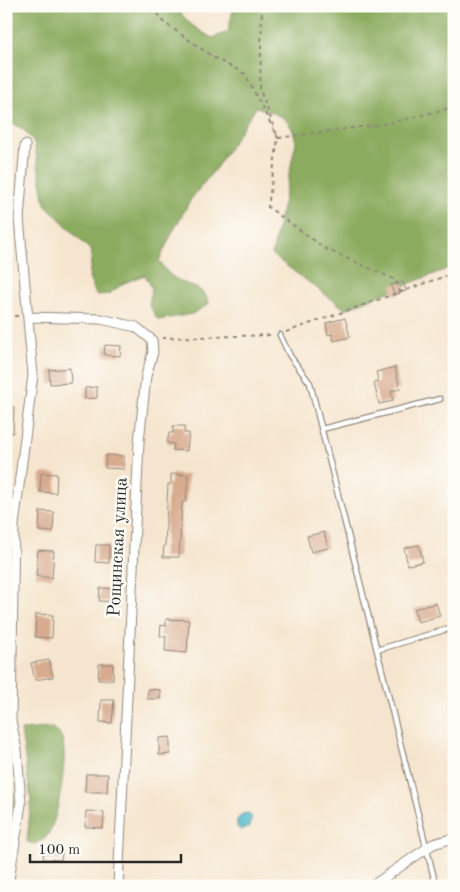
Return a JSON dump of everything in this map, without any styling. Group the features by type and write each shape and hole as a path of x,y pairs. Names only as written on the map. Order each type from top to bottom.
{"street":[{"path":"8,886 21,804 17,750 11,721 14,525 33,375 20,218 25,145"},
{"path":"28,317 100,318 136,327 152,340"},
{"name":"Рощинская улица","path":"118,886 139,442 146,376 153,352 152,340"},
{"path":"372,886 432,844 454,838"}],"lane":[{"path":"280,335 290,356 310,382 436,886"},
{"path":"322,429 440,399"},
{"path":"377,650 454,627"}],"path":[{"path":"154,6 162,21 213,57 245,74 278,138"},
{"path":"262,6 260,90 278,138 268,207 326,249 396,280 400,293"},
{"path":"278,138 390,123 454,107"},
{"path":"152,340 163,338 280,335 454,273"},
{"path":"6,316 28,317"}],"green space":[{"path":"6,6 178,6 187,21 212,38 228,32 234,6 454,6 454,266 345,309 272,255 296,142 291,127 283,118 256,107 216,168 191,199 159,261 170,275 203,292 209,304 192,314 158,320 149,305 152,288 145,275 124,283 109,294 96,295 89,278 92,252 45,204 34,142 23,129 6,121"},
{"path":"52,728 61,736 63,744 62,786 52,827 48,835 35,844 27,842 31,801 21,730"},
{"path":"6,739 14,802 6,848"}],"water":[{"path":"248,813 252,817 249,827 241,830 237,827 237,820 242,814"}],"building":[{"path":"403,282 406,291 394,295 391,285"},
{"path":"345,318 350,337 334,341 332,334 328,335 326,323"},
{"path":"105,345 121,346 120,356 104,355"},
{"path":"395,367 400,389 391,391 393,401 379,404 374,383 379,382 376,372"},
{"path":"70,368 71,383 50,384 49,370"},
{"path":"97,387 97,398 85,399 85,388"},
{"path":"6,406 14,407 13,433 6,433"},
{"path":"173,426 185,426 184,433 189,433 187,451 173,450 174,444 167,443 169,433 173,433"},
{"path":"106,455 124,456 124,469 105,468"},
{"path":"41,473 57,474 56,493 40,492"},
{"path":"171,474 188,475 186,502 182,502 179,557 163,557 168,484 171,484"},
{"path":"40,511 54,512 53,532 39,531"},
{"path":"324,532 328,548 311,552 307,536"},
{"path":"96,545 109,545 109,563 95,562"},
{"path":"419,545 423,562 408,565 404,548"},
{"path":"38,550 54,551 52,578 36,576"},
{"path":"100,588 117,589 116,602 99,601"},
{"path":"436,603 440,616 418,622 414,609"},
{"path":"36,614 53,615 52,638 35,637"},
{"path":"166,619 189,620 187,653 165,651 166,636 160,636 161,625 166,626"},
{"path":"49,660 53,677 35,680 31,663"},
{"path":"99,664 113,664 113,680 98,680"},
{"path":"148,689 160,690 160,699 147,699"},
{"path":"101,700 114,700 112,723 100,722"},
{"path":"170,737 170,754 159,755 159,738"},
{"path":"86,774 108,774 107,792 85,792"},
{"path":"86,811 104,812 103,828 85,827"},
{"path":"44,851 62,853 61,860 43,859"}]}
